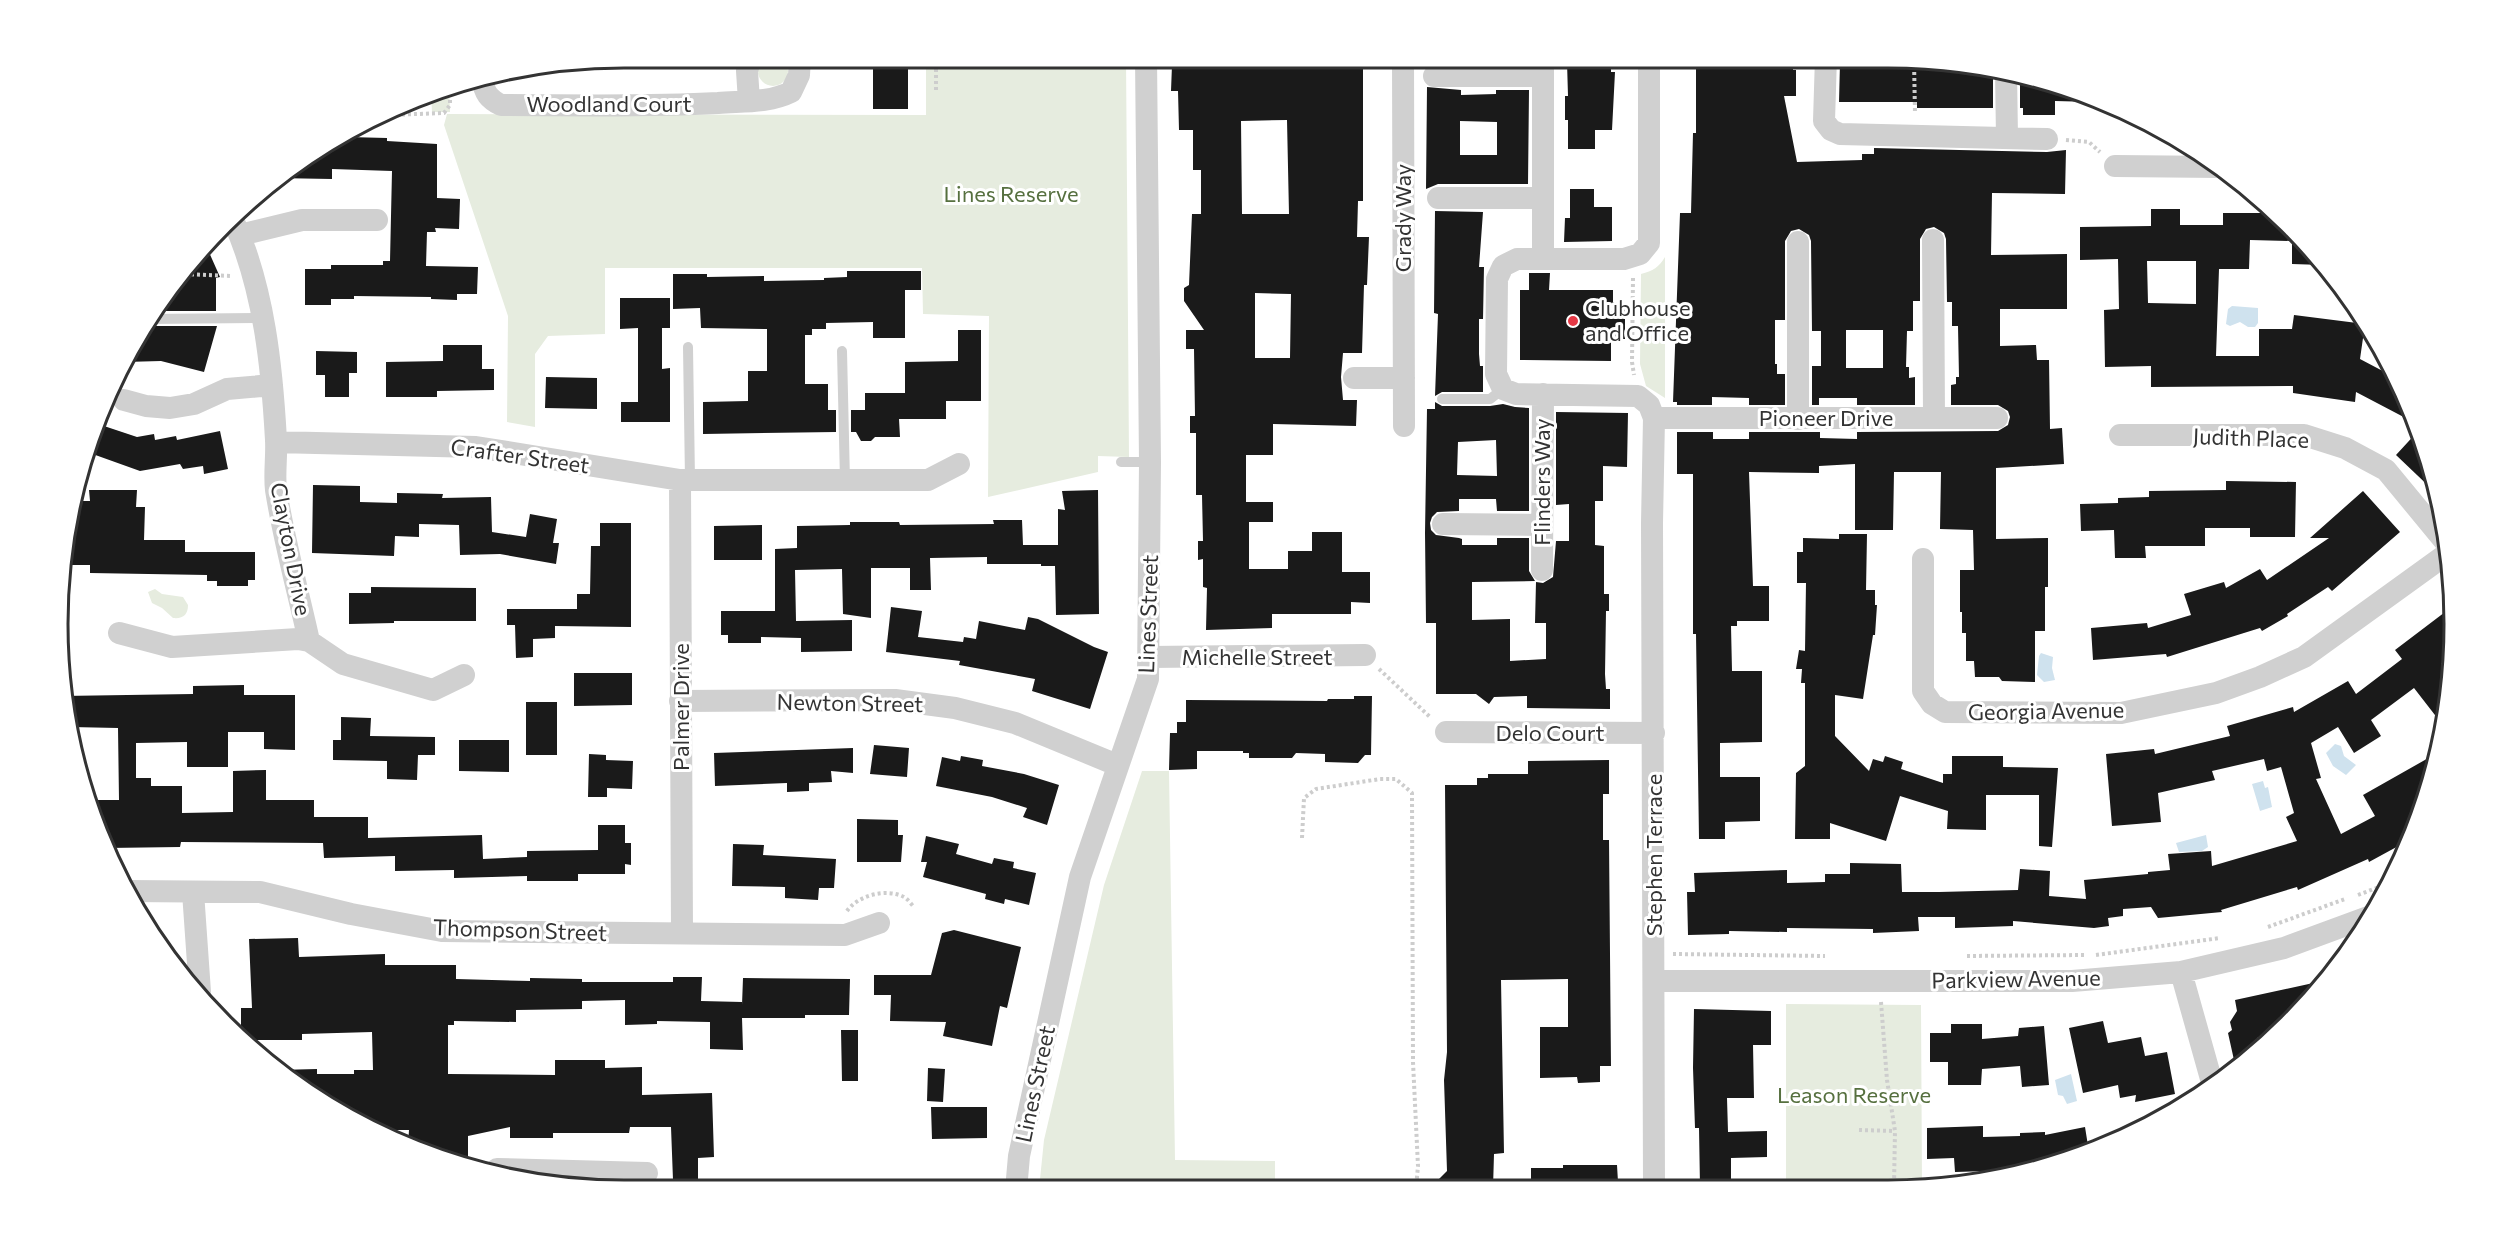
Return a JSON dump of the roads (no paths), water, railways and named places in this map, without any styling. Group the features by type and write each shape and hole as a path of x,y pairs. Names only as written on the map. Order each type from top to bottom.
{"street":[{"path":"748,68 749,101"},
{"name":"Woodland Court","path":"484,85 485,92 501,105 676,105 772,99 791,92 800,68"},
{"name":"Lines Street","path":"1017,1180 1019,1156 1080,878 1148,679 1150,462 1146,68"},
{"name":"Grady Way","path":"1403,68 1404,426"},
{"path":"1434,76 1521,68"},
{"path":"1543,68 1543,258"},
{"path":"1649,68 1649,243 1640,254 1624,259 1517,259 1503,266 1497,279 1496,374 1503,388 1516,394 1638,396 1648,405 1654,418"},
{"path":"1826,68 1824,121 1831,130 1840,134 2047,139"},
{"path":"2006,80 2007,138"},
{"path":"2115,166 2205,167"},
{"path":"1438,198 1542,198"},
{"name":"Clayton Drive","path":"309,641 276,488 272,385 262,318 237,228 302,220 376,220"},
{"path":"1933,240 1934,417"},
{"path":"1798,242 1798,419"},
{"path":"1354,378 1404,378"},
{"path":"124,400 146,406 170,408 194,404 227,389 272,385"},
{"name":"Flinders Way","path":"1542,570 1543,394"},
{"name":"Pioneer Drive","path":"1654,418 1997,418"},
{"name":"Stephen Terrace","path":"1654,418 1652,523 1654,1180"},
{"name":"Judith Place","path":"2120,435 2304,435 2345,448 2386,470 2437,532"},
{"name":"Crafter Street","path":"276,442 476,447 685,480 928,480 959,464"},
{"name":"Palmer Drive","path":"682,933 680,702 685,480"},
{"path":"1443,524 1542,525"},
{"name":"Georgia Avenue","path":"1923,559 1923,691 1932,704 1945,712 2121,713 2216,693 2260,678 2304,657 2441,558"},
{"name":"Clayton Drive","path":"119,633 172,647 298,639 309,641 343,664 433,690 464,675"},
{"name":"Michelle Street","path":"1149,657 1365,656"},
{"name":"Newton Street","path":"680,702 895,700 955,708 1015,723 1117,765"},
{"name":"Delo Court","path":"1446,732 1654,733"},
{"name":"Thompson Street","path":"136,891 260,892 351,914 442,931 845,934 879,923"},
{"path":"192,892 199,983"},
{"name":"Parkview Avenue","path":"1654,981 2072,981 2181,972 2284,948 2359,920"},
{"path":"2181,972 2211,1077"},
{"path":"531,1173 590,1179"},
{"path":"603,1179 647,1173"}],"lane":[{"path":"159,319 262,318"},
{"path":"685,480 688,347"},
{"path":"842,351 845,481"},
{"path":"1442,399 1490,399 1503,388"},
{"path":"1121,462 1150,462"}],"water":[{"path":"2232,306 2258,308 2258,323 2255,327 2248,327 2240,322 2230,326 2226,324 2228,309"},
{"path":"2041,653 2053,657 2052,668 2055,680 2044,682 2037,675"},
{"path":"2335,744 2341,746 2344,756 2356,765 2346,775 2333,766 2326,753"},
{"path":"2263,781 2265,788 2268,787 2272,807 2260,811 2252,784"},
{"path":"2206,835 2208,847 2202,851 2179,852 2176,843"},
{"path":"2071,1074 2077,1101 2067,1104 2063,1096 2058,1095 2055,1080"}],"place":[{"name":"Clubhouse and Office","path":"1573,321"}],"park label":[{"name":"Lines Reserve","path":"1011,194"},
{"name":"Leason Reserve","path":"1854,1095"}]}
